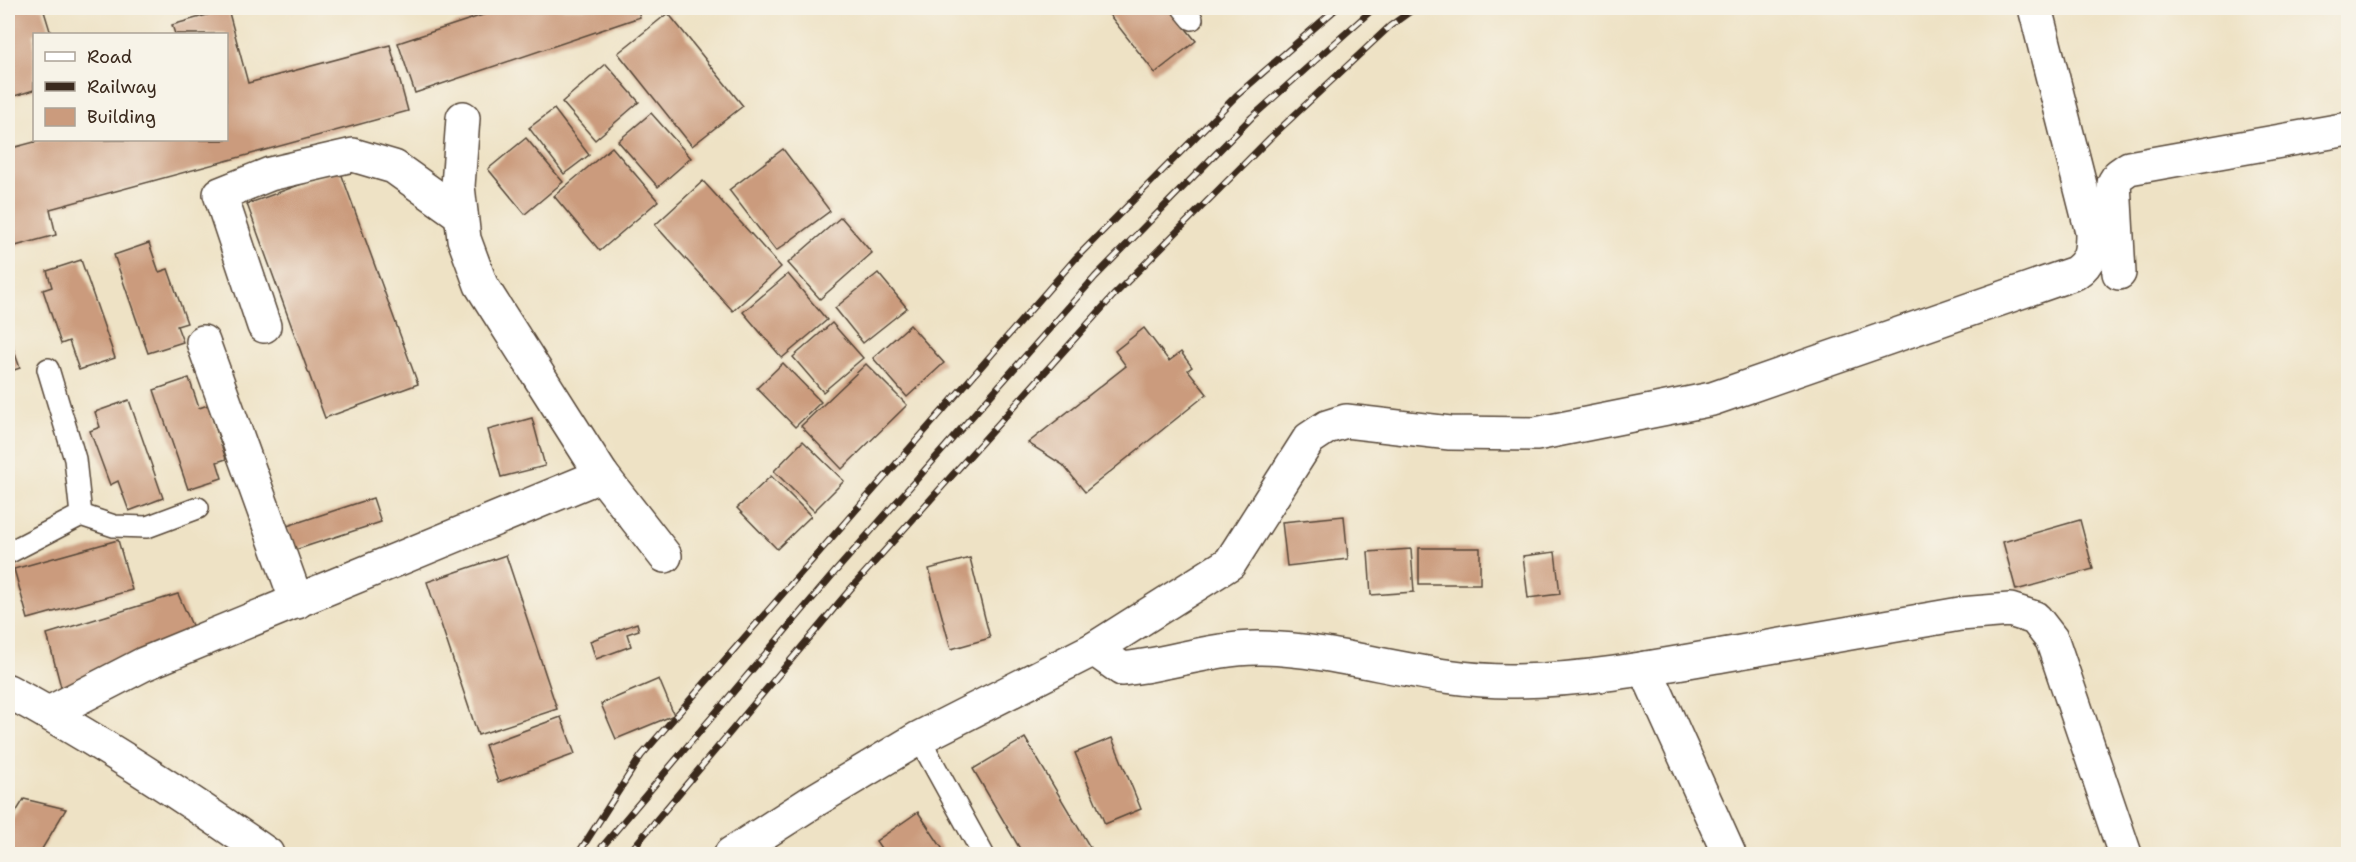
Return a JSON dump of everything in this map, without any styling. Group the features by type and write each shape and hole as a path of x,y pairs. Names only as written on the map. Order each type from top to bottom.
{"street":[{"path":"731,855 812,802 919,738 1094,649 1230,563 1309,439 1327,427 1346,421 1450,433 1536,434 1712,399 2074,273 2086,265 2092,251 2092,232 2035,8"},
{"path":"463,118 458,186 461,215 464,239 481,285 602,475 665,556"},
{"path":"2119,273 2114,183 2119,175 2129,168 2349,129"},
{"path":"264,326 220,194 270,174 353,155 394,167 461,215"},
{"path":"203,342 297,602"},
{"path":"49,713 144,664 602,475"},
{"path":"1094,649 1122,669 1259,648 1380,663 1445,675 1515,681 1584,676 1645,668 1960,614 2010,610 2035,618 2052,640 2125,855"},
{"path":"1645,668 1729,855"},
{"path":"8,691 49,713 220,821 267,855"}],"lane":[{"path":"48,369 75,459 81,515"},
{"path":"8,553 81,515 114,526 147,527 198,508"},
{"path":"919,738 983,855"}],"building":[{"path":"8,8 43,8 51,33 33,33 33,90 8,98"},
{"path":"504,8 637,8 640,17 415,93 398,43"},
{"path":"1104,8 1169,8 1196,41 1155,73"},
{"path":"228,9 248,83 390,45 408,111 50,209 56,235 8,248 8,149 38,141 228,141 228,33 175,33 172,25"},
{"path":"668,13 743,106 692,146 618,53"},
{"path":"606,64 639,102 595,140 562,102"},
{"path":"554,109 589,155 564,174 529,128"},
{"path":"651,113 691,158 658,187 618,141"},
{"path":"526,138 563,182 525,214 488,169"},
{"path":"612,147 658,201 600,251 554,196"},
{"path":"783,149 830,211 776,251 729,190"},
{"path":"340,170 418,384 325,418 247,204"},
{"path":"703,181 781,267 733,311 655,225"},
{"path":"841,217 872,253 820,299 788,263"},
{"path":"149,243 159,272 168,269 187,323 177,326 183,342 148,353 114,255"},
{"path":"81,260 115,358 79,370 69,341 61,344 43,290 52,287 47,271"},
{"path":"878,273 907,308 863,343 835,308"},
{"path":"788,274 827,320 782,358 743,312"},
{"path":"832,323 863,358 823,392 793,357"},
{"path":"910,325 944,363 907,397 873,358"},
{"path":"1144,328 1169,361 1181,352 1192,367 1188,370 1207,394 1085,492 1063,465 1028,443 1126,366 1115,351"},
{"path":"8,334 20,368 8,372"},
{"path":"783,363 821,402 795,427 757,388"},
{"path":"866,364 907,405 842,469 801,426"},
{"path":"189,378 199,408 208,405 226,459 217,462 222,478 188,489 154,390"},
{"path":"129,400 163,498 129,511 118,481 110,485 90,431 100,427 95,412"},
{"path":"532,418 545,466 501,477 488,430"},
{"path":"803,441 844,481 814,511 774,471"},
{"path":"771,476 811,516 777,549 737,508"},
{"path":"373,498 381,522 295,550 287,526"},
{"path":"1344,516 1348,559 1287,566 1282,522"},
{"path":"2080,520 2093,569 2016,590 2003,542"},
{"path":"118,540 132,590 28,619 14,569"},
{"path":"1419,548 1480,548 1480,584 1419,584"},
{"path":"1411,549 1414,592 1371,595 1368,552"},
{"path":"1555,552 1560,594 1528,598 1523,556"},
{"path":"506,555 557,709 478,735 427,582"},
{"path":"970,558 990,638 951,649 929,569"},
{"path":"178,594 195,632 62,691 47,634"},
{"path":"637,623 639,630 627,634 631,646 596,659 590,641"},
{"path":"659,679 674,715 616,739 601,704"},
{"path":"561,717 575,754 498,782 485,745"},
{"path":"1025,738 1094,854 1023,854 973,769"},
{"path":"1112,738 1141,809 1105,824 1075,753"},
{"path":"24,799 66,809 39,854 8,854 8,825"},
{"path":"918,812 946,854 885,854 876,841"}],"railway":[{"path":"578,854 641,756 1075,259 1236,96 1337,8"},
{"path":"596,854 834,573 1095,277 1252,117 1374,8"},
{"path":"628,854 853,586 1113,296 1270,138 1390,26 1415,8"}]}
